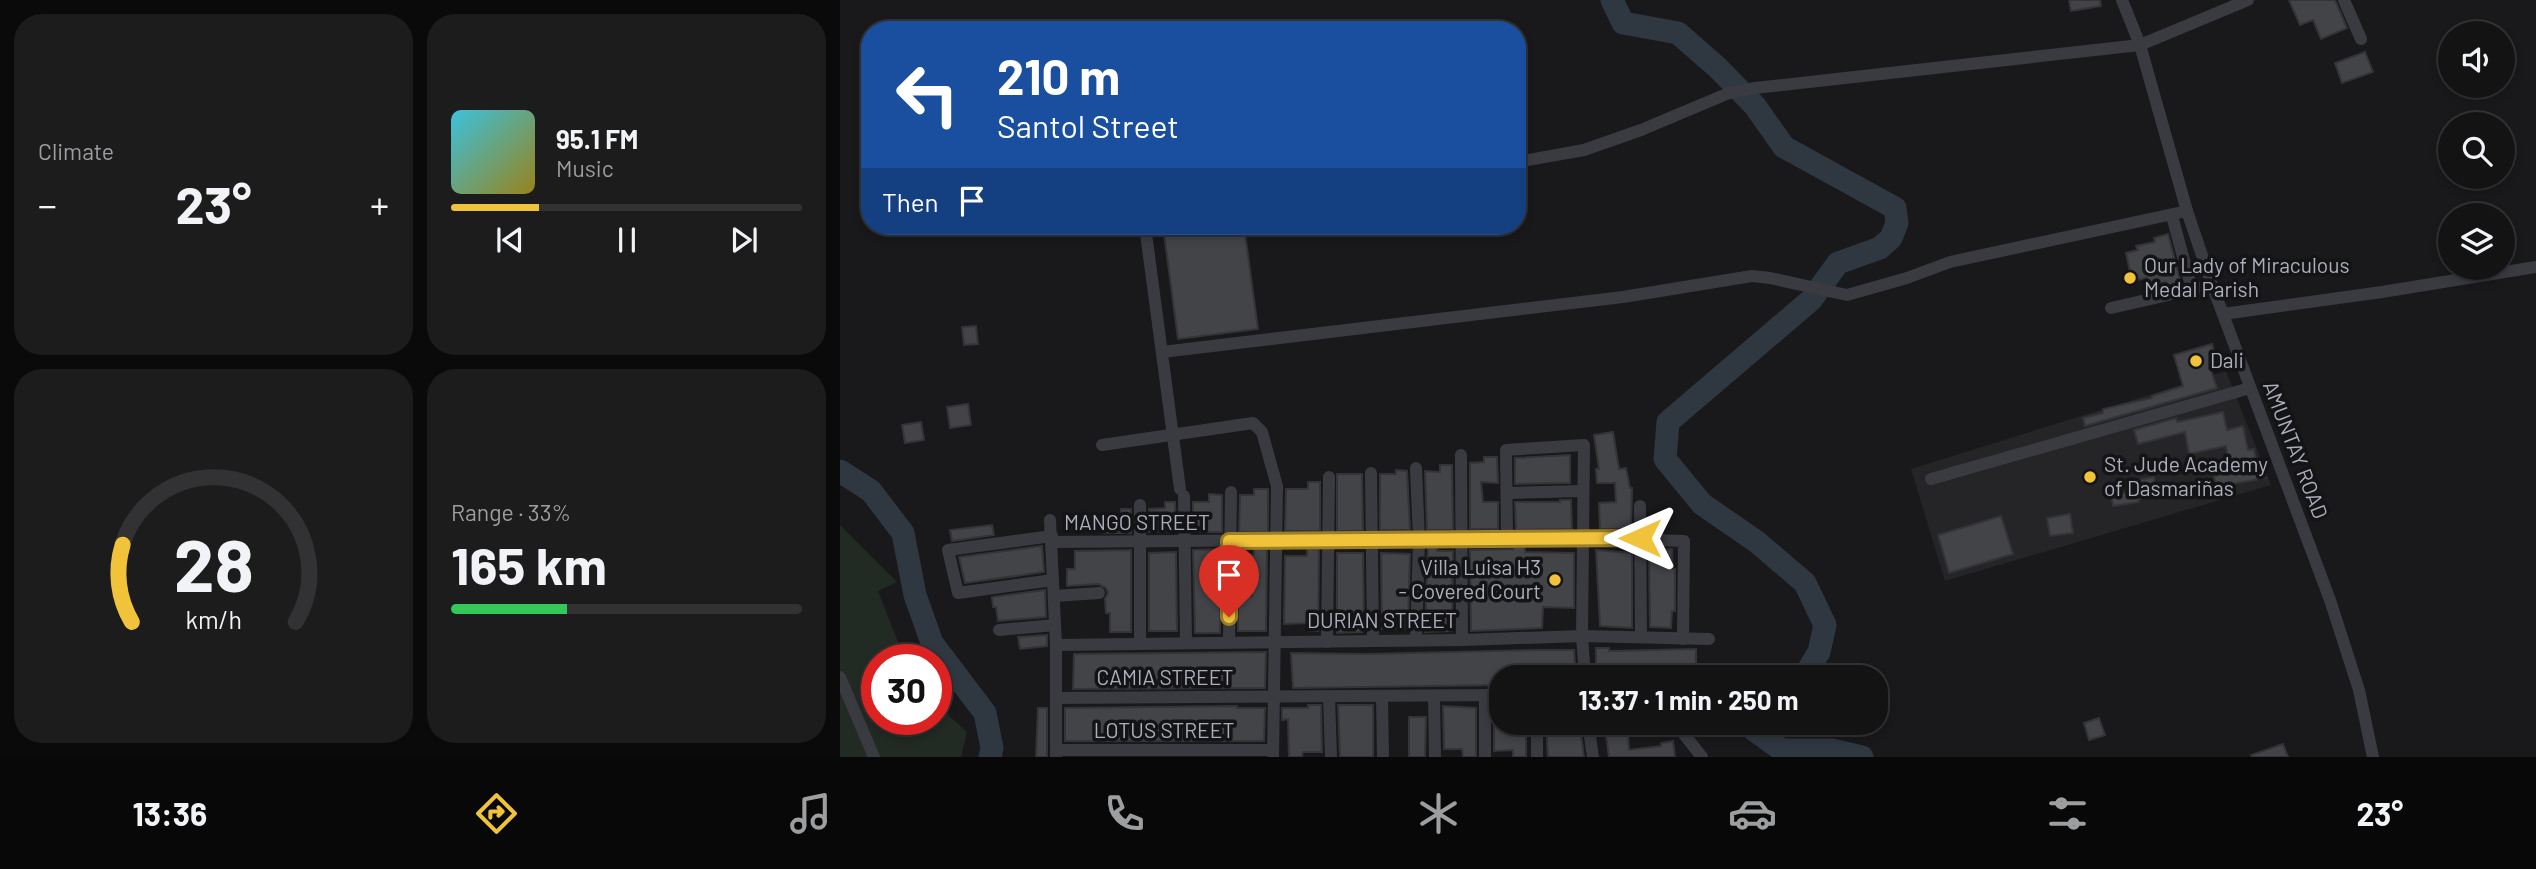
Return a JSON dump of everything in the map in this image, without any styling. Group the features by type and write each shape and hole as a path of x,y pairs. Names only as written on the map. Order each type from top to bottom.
{"street":[{"name":"AMUNTAY ROAD","path":"2122,0 2140,44 2187,211 2212,285 2330,600 2359,690 2373,757"},
{"path":"1526,160 1584,150 1641,130 1729,93 2140,44 2248,0"},
{"path":"2344,0 2361,39"},
{"path":"1162,352 1623,297 1752,276 1847,295 1907,278 1950,262 2187,211"},
{"path":"2172,216 2192,290"},
{"path":"1146,235 1182,493 1186,642"},
{"path":"2223,314 2536,267"},
{"path":"2112,308 2212,285"},
{"path":"1931,479 2250,388"},
{"path":"1102,445 1253,424 1262,432 1278,486 1273,753"},
{"path":"1507,539 1506,450 1584,445 1583,665"},
{"path":"1461,455 1462,640"},
{"path":"1416,468 1419,540 1416,640"},
{"path":"1371,473 1373,640"},
{"path":"1327,642 1328,477"},
{"path":"1507,493 1583,491"},
{"path":"1229,642 1231,492"},
{"path":"1140,505 1140,643"},
{"path":"1640,506 1642,637"},
{"path":"1050,520 1056,645 1056,754"},
{"name":"MANGO STREET","path":"1053,580 958,593 948,550 1052,539 1184,542 1640,538 1684,541 1683,639"},
{"path":"1054,596 1098,593"},
{"path":"999,630 1055,625"},
{"name":"DURIAN STREET","path":"1056,645 1582,636 1709,639"},
{"path":"840,677 873,757"},
{"path":"1485,695 1485,757"},
{"name":"CAMIA STREET","path":"1056,698 1489,695"},
{"path":"1382,696 1383,757"},
{"path":"1434,696 1435,757"},
{"path":"1329,697 1331,757"},
{"path":"1537,735 1537,757"},
{"path":"1589,735 1593,757"},
{"path":"1685,735 1702,757"},
{"name":"LOTUS STREET","path":"1056,754 1273,753"}],"shaded area":[{"name":"St. Jude Academy of Dasmariñas","path":"2226,371 2271,485 1945,581 1911,469"},
{"path":"840,525 897,582 878,591 899,644 861,644 861,735 952,735 952,718 967,732 961,757 840,757"}],"building":[{"path":"2069,0 2100,0 2101,6 2071,11"},
{"path":"2289,0 2335,0 2347,28 2321,39 2313,20 2300,25"},
{"path":"2365,52 2373,72 2342,83 2335,63"},
{"path":"2168,234 2181,283 2167,286 2166,282 2149,286 2147,278 2132,281 2126,253 2138,250 2136,246 2155,242 2154,238"},
{"path":"1164,235 1245,235 1258,329 1178,339"},
{"path":"976,326 978,344 964,345 962,327"},
{"path":"2212,344 2219,367 2211,370 2217,388 2085,426 2083,418 2103,413 2103,409 2152,398 2183,386 2174,355"},
{"path":"968,404 971,425 950,428 947,407"},
{"path":"2223,412 2227,430 2243,426 2248,450 2254,449 2257,468 2264,467 2266,478 2216,487 2214,476 2230,473 2226,446 2189,454 2185,432 2138,444 2134,430 2176,418 2177,422"},
{"path":"921,422 924,440 905,443 902,425"},
{"path":"1613,432 1619,469 1626,468 1632,488 1631,529 1600,529 1599,503 1616,502 1615,483 1597,483 1596,469 1599,469 1594,435"},
{"path":"1570,455 1570,483 1515,484 1515,458"},
{"path":"1484,457 1497,457 1498,483 1481,482 1483,502 1498,502 1498,529 1470,529 1470,463 1484,462"},
{"path":"1440,465 1452,465 1453,530 1427,530 1425,471 1440,472"},
{"path":"1396,470 1407,471 1410,530 1380,530 1380,474 1396,474"},
{"path":"1337,474 1362,474 1363,531 1337,531"},
{"path":"2154,477 2157,496 2140,499 2137,480"},
{"path":"1308,482 1320,482 1320,531 1285,531 1286,489 1308,489"},
{"path":"1254,489 1268,489 1268,532 1239,532 1240,495 1254,495"},
{"path":"2138,491 2139,502 2113,506 2111,495"},
{"path":"1209,494 1222,495 1222,532 1193,532 1193,502 1209,502"},
{"path":"1571,500 1572,529 1516,530 1515,502"},
{"path":"1165,502 1175,502 1176,531 1149,532 1149,509 1165,508"},
{"path":"1121,509 1131,509 1131,533 1103,533 1102,515 1121,515"},
{"path":"2070,514 2073,533 2050,536 2047,518"},
{"path":"2001,516 2013,554 1949,573 1938,535"},
{"path":"992,525 994,535 952,541 950,530"},
{"path":"1042,546 1044,572 965,583 959,557"},
{"path":"1525,547 1525,552 1574,553 1574,608 1543,607 1542,628 1471,631 1470,550"},
{"path":"1428,548 1453,551 1452,631 1425,632"},
{"path":"1221,549 1220,633 1195,633 1193,550"},
{"path":"1254,549 1267,549 1266,631 1238,631 1238,596 1252,596 1251,575 1239,576 1239,555 1254,555"},
{"path":"1307,549 1319,549 1318,631 1309,631 1309,623 1284,624 1285,556 1307,556"},
{"path":"1672,549 1675,611 1672,611 1671,628 1650,627 1649,550"},
{"path":"1131,550 1131,632 1110,632 1110,613 1106,613 1106,588 1098,584 1067,586 1067,569 1075,569 1075,551"},
{"path":"1596,550 1632,553 1632,628 1600,626"},
{"path":"1176,552 1177,631 1149,631 1149,553"},
{"path":"1337,553 1363,553 1362,632 1337,633"},
{"path":"1381,553 1410,554 1408,629 1382,629"},
{"path":"1045,590 1046,617 998,621 992,597"},
{"path":"1047,635 1047,646 1020,649 1018,637"},
{"path":"1596,648 1609,648 1609,651 1696,649 1696,663 1693,665 1596,665"},
{"path":"1574,650 1575,665 1489,665 1489,685 1293,688 1291,653"},
{"path":"1266,652 1265,688 1073,689 1074,654"},
{"path":"1308,705 1321,705 1322,752 1303,752 1302,757 1289,757 1288,719 1282,720 1282,708 1308,708"},
{"path":"1338,705 1373,705 1373,757 1340,757"},
{"path":"1443,706 1476,708 1476,757 1463,757 1462,749 1444,749"},
{"path":"1038,708 1047,708 1047,757 1036,757"},
{"path":"1065,708 1265,708 1264,741 1065,741"},
{"path":"1409,717 1426,717 1425,757 1409,757"},
{"path":"2099,718 2105,735 2089,740 2084,723"},
{"path":"1494,735 1526,735 1526,757 1513,757 1513,750 1494,751"},
{"path":"1547,735 1581,735 1584,757 1548,757"},
{"path":"1628,735 1629,750 1661,746 1661,743 1673,741 1675,757 1609,757 1606,736"},
{"path":"2283,744 2288,757 2251,755"}],"waterway":[{"path":"1612,0 1623,23 1678,33 1718,68 1755,106 1784,147 1895,208 1897,223 1891,238 1880,248 1838,263 1811,300 1668,422 1665,459 1702,504 1757,542 1805,583 1825,625 1819,652 1811,665"},
{"path":"840,471 871,491 903,533 915,595 932,643 985,713 992,748 990,757"},
{"path":"1761,735 1782,750 1832,750 1862,757"}],"place":[{"name":"Our Lady of Miraculous Medal Parish","path":"2130,278"},
{"name":"Dali","path":"2196,361"},
{"name":"St. Jude Academy of Dasmariñas","path":"2090,477"},
{"name":"Villa Luisa H3 - Covered Court","path":"1555,580"}],"route":[{"path":"1229,617 1229,541 1640,538"}]}
